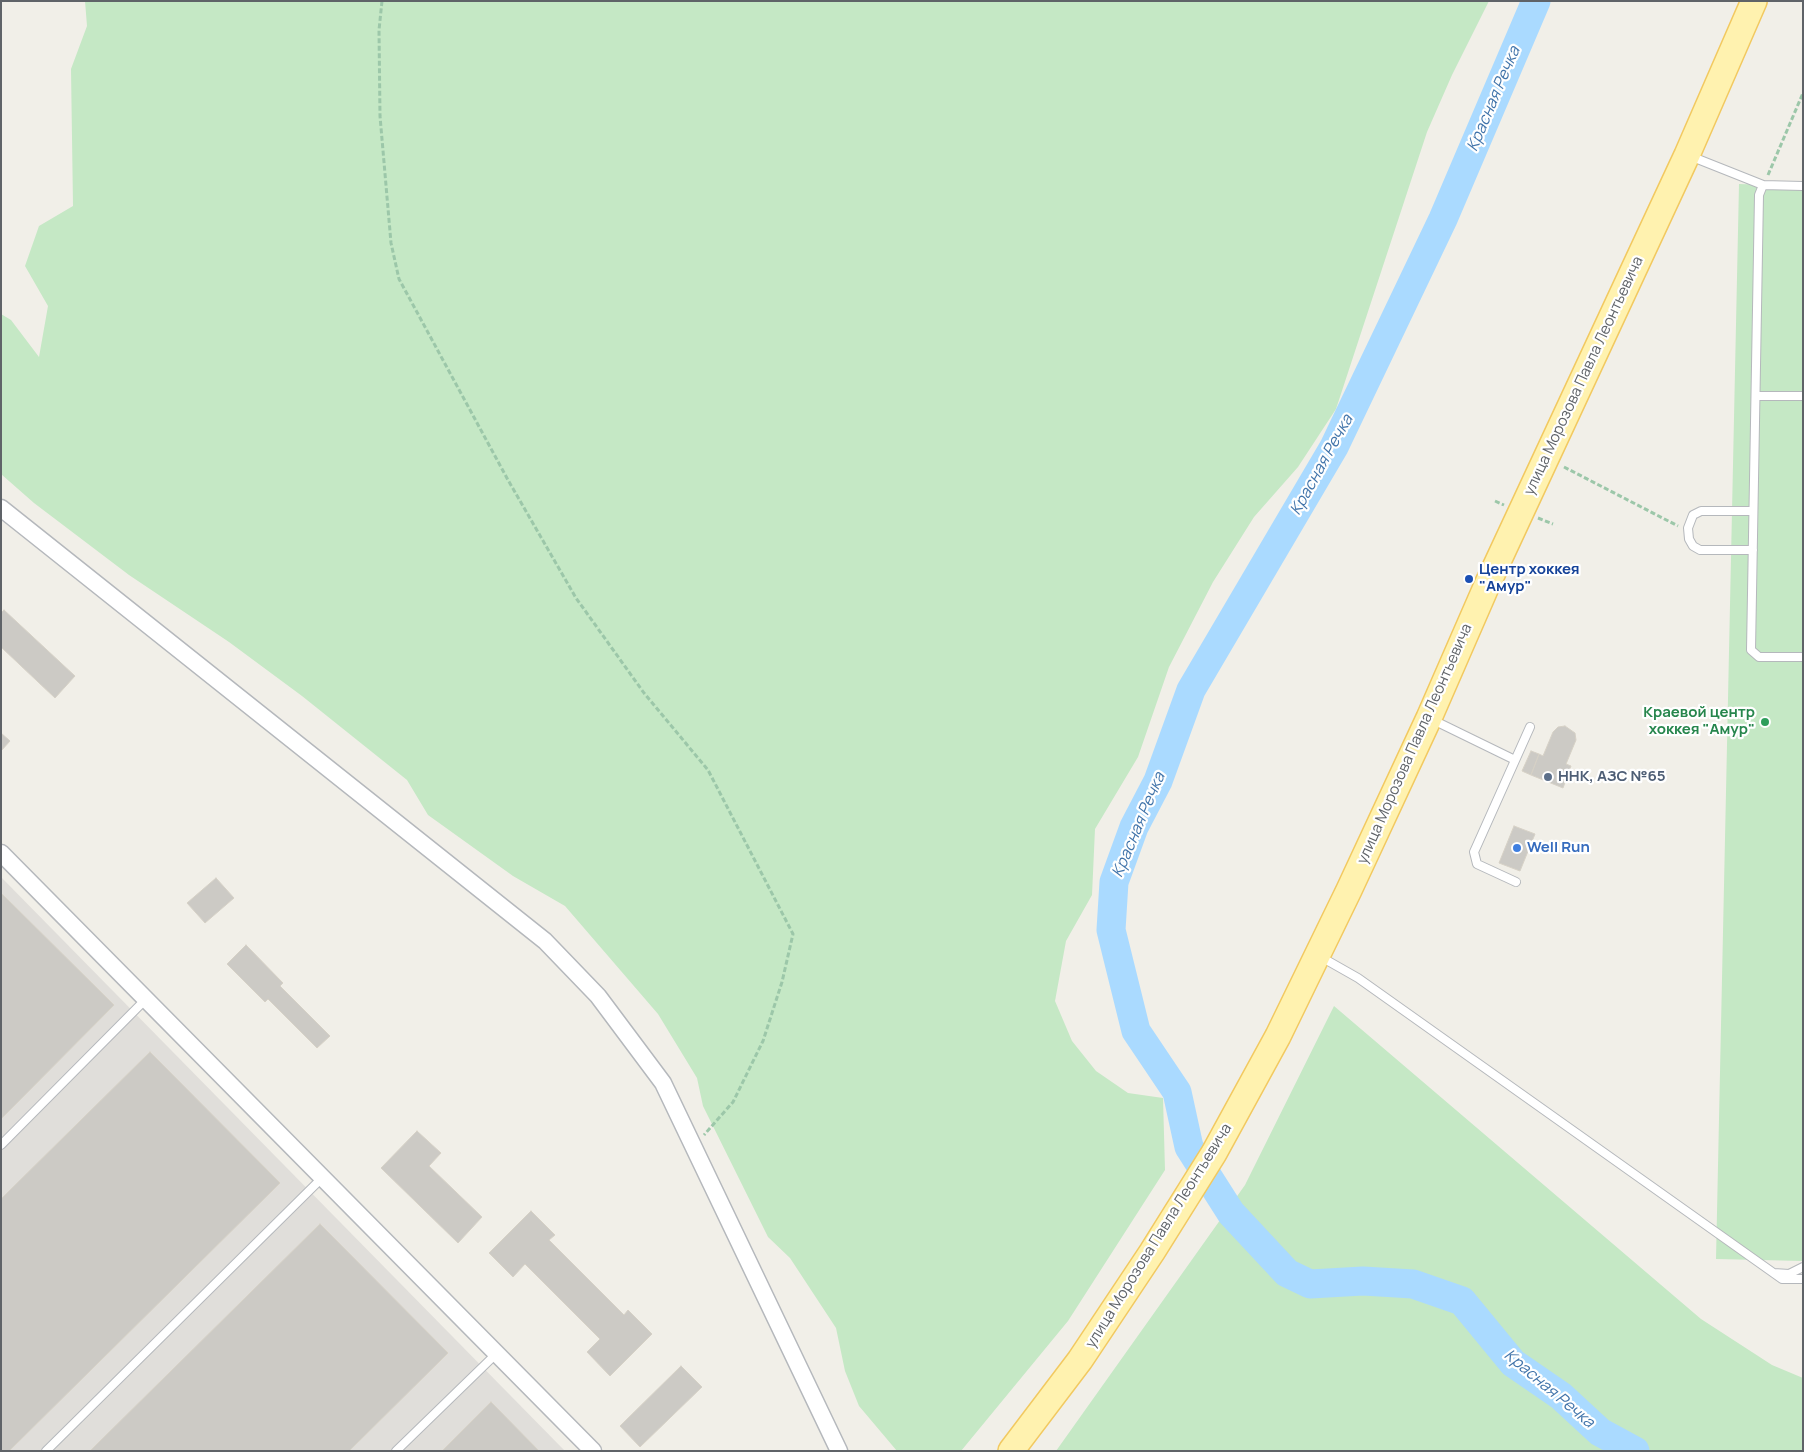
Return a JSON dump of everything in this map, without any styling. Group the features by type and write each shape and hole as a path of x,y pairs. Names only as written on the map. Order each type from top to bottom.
{"main road":[{"name":"улица Морозова Павла Леонтьевича","path":"1011,1451 1080,1360 1152,1252 1214,1153 1278,1036 1429,718 1545,458 1687,155 1754,1"}],"street":[{"path":"1,508 545,942 598,996 662,1083 839,1451"},
{"path":"1,854 593,1451"}],"lane":[{"path":"1687,155 1763,185 1803,186"},
{"path":"1763,185 1759,195 1751,650 1759,657 1803,658"},
{"path":"1756,396 1803,396"},
{"path":"1753,511 1701,511 1688,522 1688,533 1693,546 1700,550 1753,550"},
{"path":"1429,718 1515,760"},
{"path":"1516,882 1477,864 1474,852 1530,727"},
{"path":"1317,955 1358,978 1782,1279 1803,1279"},
{"path":"1,1145 146,999"},
{"path":"46,1451 323,1177"},
{"path":"1774,1273 1789,1274 1803,1267"},
{"path":"396,1451 497,1353"}],"path":[{"path":"382,1 379,30 380,116 391,243 399,279 508,480 576,598 644,693 708,770 794,934 782,982 763,1041 733,1102 693,1146"},
{"path":"1763,185 1803,93"},
{"path":"1545,458 1670,520 1688,533"}],"shaded area":[{"path":"1,877 565,1451 1,1451"}],"green space":[{"path":"85,1 1489,1 1452,75 1427,132 1336,409 1298,467 1254,517 1213,582 1169,667 1138,757 1095,829 1092,895 1066,941 1055,1001 1072,1041 1096,1071 1128,1093 1163,1098 1165,1170 1068,1321 961,1451 897,1451 859,1406 845,1371 836,1328 790,1258 768,1237 703,1106 697,1078 658,1014 565,906 513,876 428,815 407,780 302,696 229,642 129,575 34,503 1,474 1,314 11,320 39,357 48,306 25,266 39,226 73,206 71,69 87,26"},
{"name":"Краевой центр хоккея \"Амур\"","path":"1739,184 1803,186 1803,1261 1716,1259"},
{"path":"1334,1006 1701,1319 1772,1365 1803,1378 1803,1451 1056,1451 1245,1185"}],"building":[{"path":"4,610 75,676 55,698 1,647 1,613"},
{"path":"1565,726 1575,733 1576,740 1566,764 1571,766 1563,788 1531,775 1539,754 1543,756 1553,732 1558,727"},
{"path":"1,733 10,741 1,751"},
{"path":"1531,751 1539,754 1531,775 1522,771"},
{"name":"Well Run","path":"1514,826 1535,834 1520,871 1499,863"},
{"path":"216,878 234,898 205,923 187,903"},
{"path":"1,893 114,1005 1,1119"},
{"path":"246,945 283,983 280,986 330,1036 317,1048 268,999 265,1002 227,964"},
{"path":"150,1052 280,1183 9,1451 1,1451 1,1199"},
{"path":"417,1131 441,1153 429,1166 482,1217 458,1243 381,1168"},
{"path":"531,1211 555,1235 549,1240 624,1315 628,1310 652,1334 610,1376 587,1352 600,1339 525,1264 513,1277 489,1253"},
{"path":"320,1224 448,1353 349,1451 90,1451"},
{"path":"681,1366 702,1387 640,1447 620,1426"},
{"path":"491,1402 539,1451 442,1451"}],"waterway":[{"name":"Красная Речка","path":"1536,1 1443,219 1334,447 1191,690 1158,781 1134,827 1114,882 1111,930 1136,1031 1177,1092 1189,1147 1231,1213 1287,1273 1310,1284 1363,1281 1413,1284 1462,1301 1513,1363 1561,1396 1600,1432 1635,1451"}],"place":[{"name":"Центр хоккея \"Амур\"","path":"1469,579"},
{"name":"Краевой центр хоккея \"Амур\"","path":"1765,722"},
{"name":"ННК, АЗС №65","path":"1548,777"},
{"name":"Well Run","path":"1517,848"}]}
